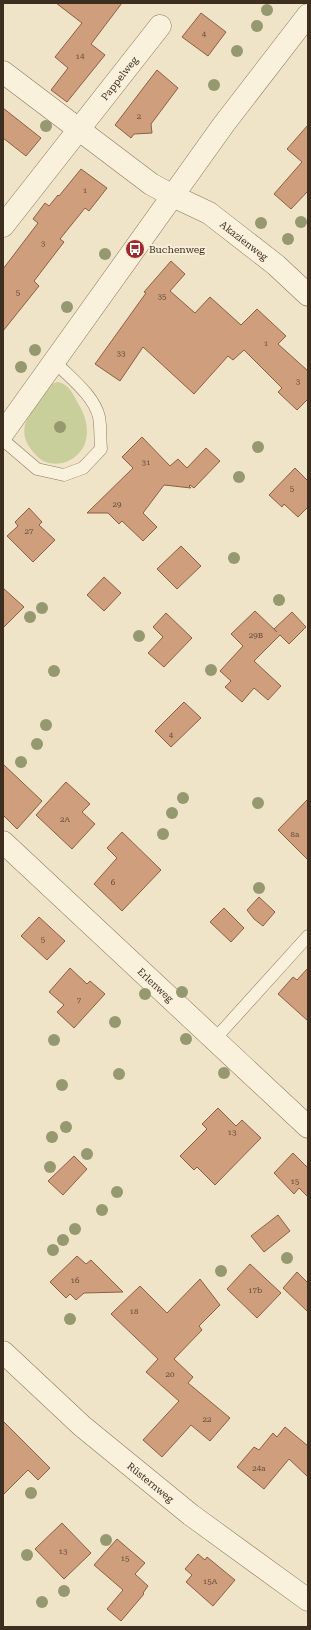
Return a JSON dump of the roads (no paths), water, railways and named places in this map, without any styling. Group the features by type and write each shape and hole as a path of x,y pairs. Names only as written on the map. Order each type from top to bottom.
{"street":[{"path":"3,433 224,124 308,15"},
{"name":"Pappelweg","path":"3,226 160,26"},
{"path":"3,72 151,184 173,196"},
{"name":"Akazienweg","path":"173,196 209,213 276,265 308,294"},
{"name":"Erlenweg","path":"3,842 308,1127"},
{"name":"Rüsternweg","path":"3,1352 82,1426 191,1516 308,1600"}],"lane":[{"path":"3,440 37,469 64,475 83,468 101,449 99,417 91,400 54,361"},
{"path":"214,1040 308,936"}],"place":[{"name":"Buchenweg","path":"135,249"}]}
